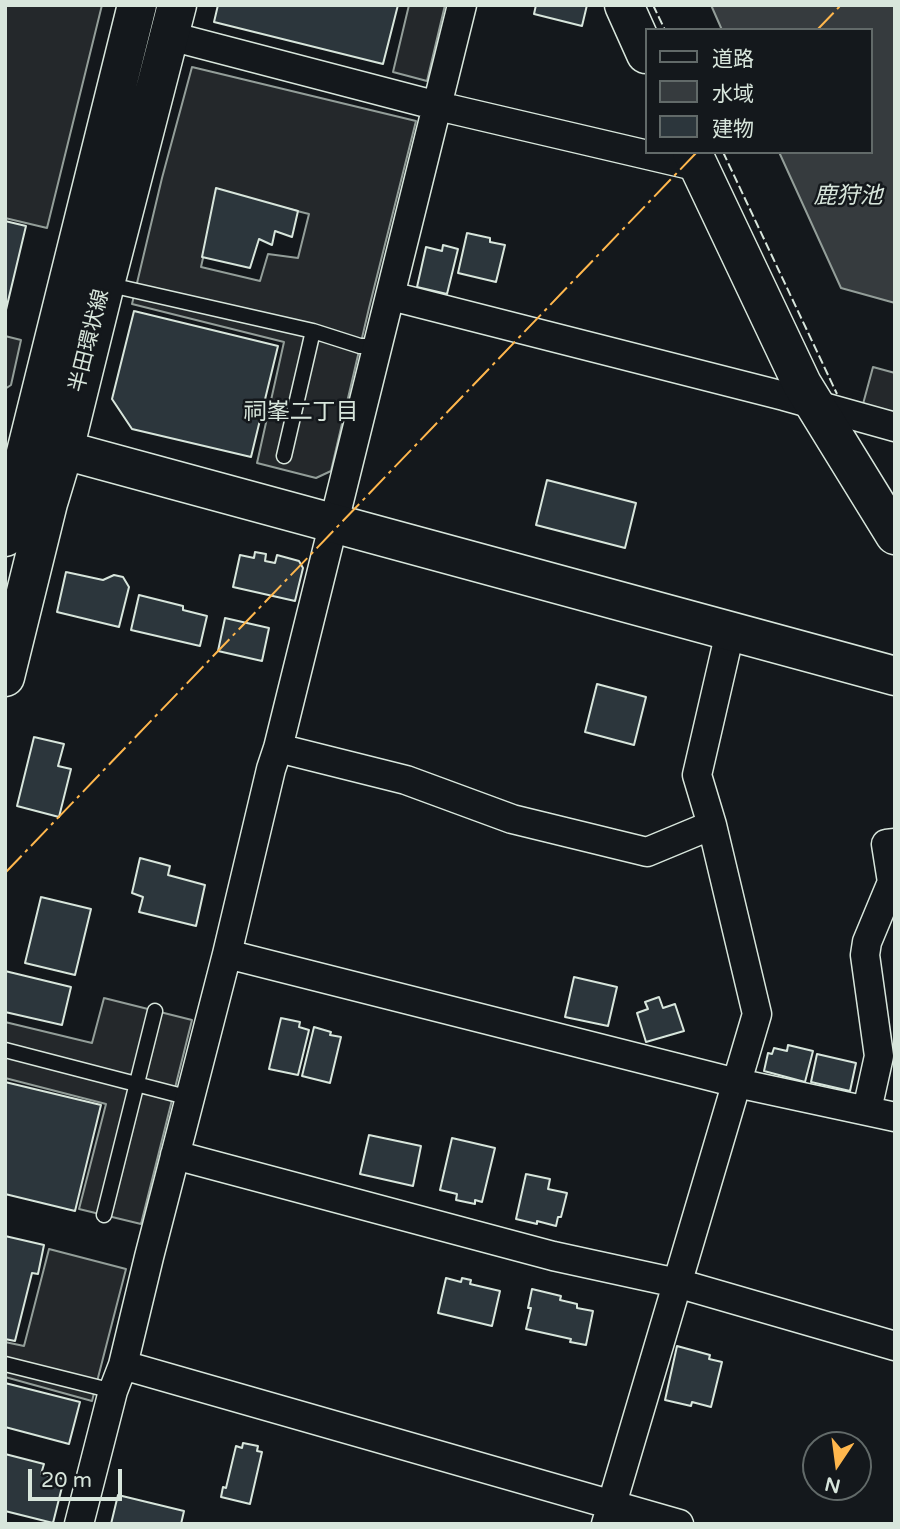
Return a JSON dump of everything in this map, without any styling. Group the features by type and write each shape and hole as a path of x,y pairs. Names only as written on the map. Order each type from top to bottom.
{"street":[{"name":"半田環状線","path":"5,537 33,441 137,5"},
{"path":"79,1524 113,1391 123,1365 227,954 462,5"},
{"path":"624,5 645,52"},
{"name":"半田環状線","path":"5,677 48,503 33,441 104,284 173,21"},
{"path":"173,21 438,106 645,149"},
{"path":"666,154 695,160 802,384 895,535"},
{"path":"391,296 895,427"},
{"path":"33,441 730,632 893,668"},
{"path":"609,1514 757,1014 712,825 697,775 730,632"},
{"path":"278,748 406,780 512,819 647,852 712,825"},
{"path":"867,1110 879,1056 865,955 867,942 892,882 886,845 895,842"},
{"path":"227,954 737,1083 895,1117"},
{"path":"175,1155 553,1256 677,1283 895,1346"},
{"path":"123,1365 609,1514 679,1524"}],"lane":[{"path":"104,284 313,331 360,346 376,346"},
{"path":"284,456 313,331"},
{"path":"104,1215 155,1011"},
{"path":"5,1050 190,1098"},
{"path":"5,1364 113,1391"}],"shaded area":[{"path":"5,5 102,5 47,228 5,218"},
{"path":"409,5 445,5 427,81 393,72"},
{"path":"192,67 416,121 331,471 316,478 257,463 284,342 132,304","holes":["218,191 309,214 298,258 268,254 260,281 201,267"]},
{"path":"5,336 21,340 11,385 5,389"},
{"path":"873,367 895,373 895,413 863,404"},
{"path":"104,998 192,1020 141,1224 79,1209 106,1104 5,1078 5,1022 92,1043"},
{"path":"49,1249 126,1269 92,1401 5,1377 5,1342 24,1346"}],"water":[{"name":"鹿狩池","path":"711,5 895,5 895,303 841,288 780,154 872,154 872,28 721,28"}],"building":[{"path":"218,5 398,5 383,64 214,22"},
{"path":"536,5 587,5 582,26 534,14"},
{"path":"216,188 298,211 292,237 275,231 272,245 259,239 250,268 202,257"},
{"path":"5,221 26,226 5,314"},
{"path":"467,233 490,238 490,242 505,245 496,282 458,273"},
{"path":"443,245 458,249 447,294 417,287 426,247 442,251"},
{"path":"134,311 278,346 251,457 132,429 112,399"},
{"path":"547,480 636,503 625,548 536,525"},
{"path":"255,552 266,554 265,561 275,563 277,555 299,561 303,568 295,601 233,587 240,555 254,558"},
{"path":"66,572 103,580 114,575 123,577 129,587 119,627 57,612"},
{"path":"139,595 183,606 183,610 207,616 200,646 131,630"},
{"path":"225,618 269,628 262,661 218,651"},
{"path":"597,684 646,697 634,745 585,732"},
{"path":"34,737 64,744 58,766 71,769 59,817 17,806"},
{"path":"140,858 170,866 168,875 205,885 196,926 139,912 143,897 132,893"},
{"path":"41,897 91,909 75,975 25,963"},
{"path":"5,971 71,987 62,1025 5,1012"},
{"path":"574,977 617,987 608,1026 565,1017"},
{"path":"659,997 663,1008 675,1004 684,1031 646,1042 637,1013 648,1009 645,1002"},
{"path":"281,1018 300,1022 299,1027 309,1030 298,1075 269,1069"},
{"path":"314,1027 341,1037 330,1083 302,1076"},
{"path":"788,1045 813,1051 805,1082 764,1071 768,1053 772,1054 774,1048 787,1051"},
{"path":"817,1054 856,1063 850,1091 811,1082"},
{"path":"5,1082 101,1105 75,1211 5,1194"},
{"path":"369,1135 421,1146 413,1186 360,1174"},
{"path":"452,1138 495,1148 482,1202 475,1200 475,1204 456,1200 457,1194 440,1190"},
{"path":"526,1174 550,1179 548,1189 567,1193 556,1226 516,1219"},
{"path":"5,1236 44,1245 38,1274 32,1273 15,1341 5,1339"},
{"path":"446,1278 461,1282 462,1278 471,1280 470,1284 500,1291 492,1326 438,1313"},
{"path":"532,1289 561,1296 560,1300 577,1304 577,1308 593,1311 586,1345 526,1329"},
{"path":"677,1346 710,1355 709,1359 722,1362 711,1407 665,1400"},
{"path":"5,1383 80,1402 69,1444 5,1427"},
{"path":"243,1443 258,1446 257,1451 262,1452 250,1504 221,1497 223,1487 226,1488 236,1446 242,1448"},
{"path":"5,1454 44,1464 41,1474 64,1479 53,1523 5,1511"},
{"path":"118,1495 184,1511 181,1524 111,1524"}],"fence":[{"path":"653,5 664,28"},
{"path":"724,154 837,394"}],"power":[{"path":"819,28 841,5"},
{"path":"5,873 695,154"}],"district":[{"name":"祠峯二丁目","path":"301,413"}]}
